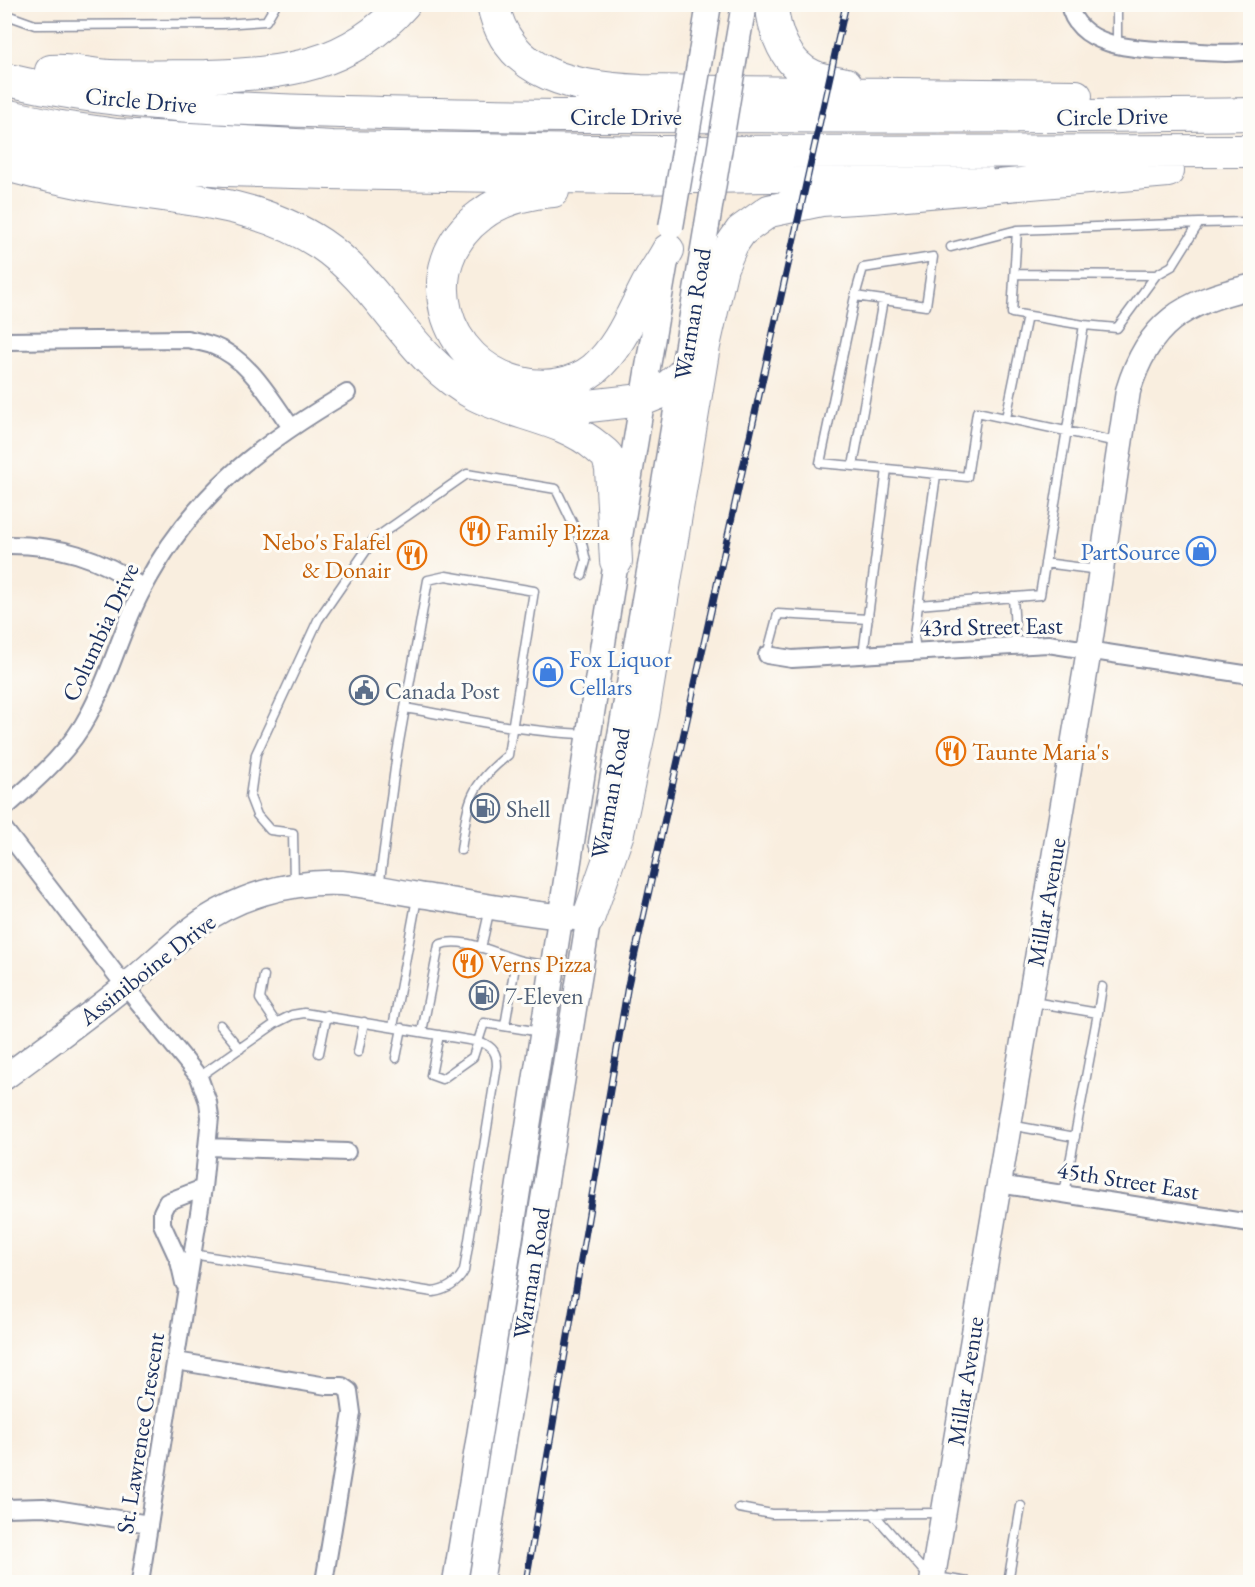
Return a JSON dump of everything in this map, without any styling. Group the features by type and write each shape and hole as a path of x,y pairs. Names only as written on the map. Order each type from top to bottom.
{"highway":[{"path":"4,78 54,70 137,77 281,72 323,62 339,55 371,36 404,4"},
{"path":"493,4 501,28 517,52 527,62 550,75 591,88 641,92 1067,95 1251,113"},
{"path":"772,4 781,43 797,64 812,76 850,85 906,93"},
{"name":"Circle Drive","path":"4,78 53,91 115,100 288,111 519,116 1098,117 1251,113"},
{"name":"Circle Drive","path":"4,115 55,126 117,135 332,147 659,152 1251,151"},
{"path":"4,145 65,156 237,170 625,178 1251,170"},
{"path":"4,165 92,185 241,208 294,228 322,245 365,284 405,335 440,369 477,395 572,430 588,439 607,457 611,469 616,561"},
{"path":"574,918 618,833 643,714 704,346 722,267 732,244 741,231 769,212 821,200 1168,171"},
{"path":"670,238 614,346 595,368 571,381 529,386 502,378 478,364 468,355 449,324 443,285 454,246 479,216 506,200 547,192 844,175"},
{"path":"498,404 532,409 562,409 642,400 662,392 682,375"}],"main road":[{"name":"Warman Road","path":"455,1582 481,1428 551,966 574,918 588,734 709,4"},
{"name":"Warman Road","path":"481,1582 574,918 682,375 744,4"},
{"name":"Millar Avenue","path":"932,1580 1089,650 1128,390 1135,365 1147,344 1161,328 1178,314 1227,292 1251,287"},
{"name":"Assiniboine Drive","path":"4,1078 125,986 194,927 230,906 261,893 294,885 343,883 574,918"}],"street":[{"path":"1069,4 1074,21 1083,30 1117,45 1228,53 1251,51"},
{"path":"4,341 187,339 214,346 229,354 250,372 291,427"},
{"name":"Columbia Drive","path":"4,809 69,746 89,715 104,684 126,621 143,588 197,507 239,467 291,427 347,393"},
{"path":"4,546 39,547 66,551 119,571 143,588"},
{"name":"43rd Street East","path":"767,655 792,659 1048,644 1251,675"},
{"name":"St. Lawrence Crescent","path":"4,829 125,986 199,1077 209,1110 208,1147 203,1188 140,1582"},
{"path":"208,1147 347,1152"},
{"name":"45th Street East","path":"998,1184 1251,1223"},
{"name":"St. Lawrence Crescent","path":"186,1292 179,1261 162,1224 162,1212 166,1202 203,1188"},
{"path":"176,1361 327,1386 342,1386 349,1391 352,1413 324,1582"},
{"path":"4,1508 44,1507 149,1524"}],"lane":[{"path":"4,14 35,25 223,24 266,21 276,4"},
{"path":"1117,4 1117,45"},
{"path":"951,247 1017,230 1251,222"},
{"path":"1017,230 1012,313 1117,328 1156,275 1172,266 1199,223"},
{"path":"855,296 926,306 933,257 863,268 855,296 820,463 967,477 977,412 1121,442"},
{"path":"1015,274 1156,275"},
{"path":"853,466 883,300"},
{"path":"1006,418 1027,316"},
{"path":"918,605 1040,595 1084,325"},
{"path":"863,655 887,469"},
{"path":"294,885 293,833 270,831 257,815 250,797 256,754 318,620 374,539 467,474 534,485 556,489 582,543 586,561 582,574"},
{"path":"916,652 914,635 936,475"},
{"path":"1045,563 1101,570"},
{"path":"379,888 405,708 428,580 446,576 534,591 508,754 490,769 470,798 461,850"},
{"path":"1013,597 1016,646"},
{"path":"767,655 778,614 868,619"},
{"path":"405,708 512,726 569,734 588,734"},
{"path":"396,1058 397,1027 418,895"},
{"path":"481,948 490,907"},
{"path":"422,1032 440,945 453,942 481,948 516,960 551,966"},
{"path":"505,1026 516,960"},
{"path":"264,976 260,999 276,1023"},
{"path":"1064,1194 1102,987"},
{"path":"1029,1002 1098,1012"},
{"path":"192,1254 433,1292 452,1286 460,1279 464,1271 497,1058 494,1050 478,1041 304,1013 292,1015 276,1023 199,1077"},
{"path":"319,1053 327,1016"},
{"path":"358,1052 364,1022"},
{"path":"439,1035 431,1075 442,1078 473,1057 484,1023 541,1032"},
{"path":"220,1025 240,1049"},
{"path":"1008,1125 1075,1137"},
{"path":"1008,1582 1021,1506"},
{"path":"739,1508 772,1514 944,1513"},
{"path":"873,1513 932,1580 968,1582"}],"railway":[{"path":"526,1582 628,985 846,4"}],"place":[{"name":"Family Pizza","path":"475,531"},
{"name":"PartSource","path":"1201,551"},
{"name":"Nebo's Falafel & Donair","path":"412,555"},
{"name":"Fox Liquor Cellars","path":"548,672"},
{"name":"Canada Post","path":"364,690"},
{"name":"Taunte Maria's","path":"951,751"},
{"name":"Shell","path":"485,808"},
{"name":"Verns Pizza","path":"468,963"},
{"name":"7-Eleven","path":"484,995"}]}
